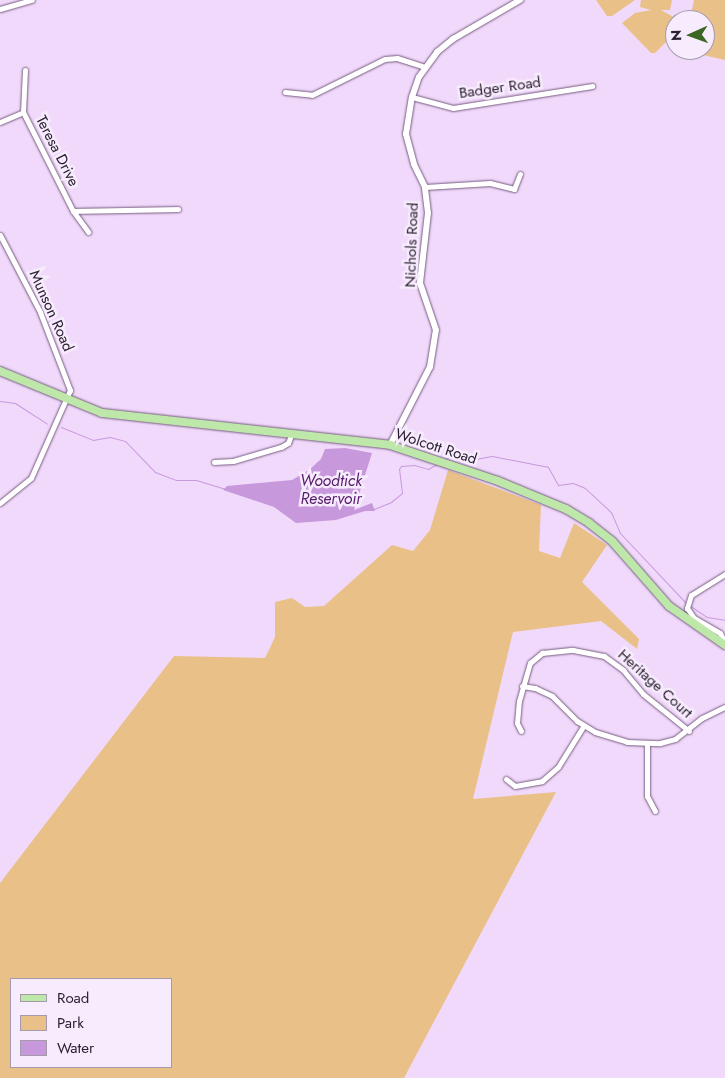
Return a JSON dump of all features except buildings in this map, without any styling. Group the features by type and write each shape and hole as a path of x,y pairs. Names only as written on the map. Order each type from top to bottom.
{"main road":[{"name":"Wolcott Road","path":"0,370 67,401 102,413 390,445 441,464 498,481 566,509 589,523 612,541 669,606 725,644"}],"street":[{"path":"0,9 32,0"},
{"name":"Nichols Road","path":"390,445 430,367 436,330 420,283 428,214 425,187 414,164 406,134 412,97 425,67 453,39 520,0"},
{"path":"284,92 312,95 385,60 404,60 425,67"},
{"name":"Teresa Drive","path":"25,70 23,112 74,211 88,232"},
{"name":"Badger Road","path":"412,97 453,108 592,86"},
{"path":"0,122 23,112"},
{"path":"425,187 490,183 514,189 520,174"},
{"path":"74,211 178,209"},
{"name":"Munson Road","path":"0,235 40,312 58,356 70,390 67,401"},
{"path":"0,502 30,478 67,401"},
{"path":"214,462 233,460 282,447 288,443 291,434"},
{"path":"725,574 689,597 687,608 694,618 720,633 725,644"},
{"name":"Heritage Court","path":"520,731 517,723 522,686 530,664 542,653 573,650 604,656 623,670 643,694 689,731"},
{"path":"522,686 535,688 552,696 584,725 627,742 647,744 675,740 689,731 702,718 725,707"},
{"path":"506,779 515,786 542,781 558,768 584,725"},
{"path":"647,744 646,796 655,811"}],"green space":[{"path":"596,0 635,0 612,16 607,16"},
{"path":"641,0 672,0 670,10 661,10 665,12 665,43 655,53 651,53 622,23 635,13 651,10 640,7"},
{"path":"694,0 725,0 725,60 715,58 715,10 692,10"},
{"path":"448,470 541,505 539,551 560,558 574,523 607,545 582,582 639,639 637,649 601,621 513,632 473,799 556,792 404,1078 0,1078 0,883 174,656 265,658 275,637 275,602 292,598 305,607 324,606 392,545 413,551 430,530"}],"water":[{"name":"Woodtick Reservoir","path":"345,448 372,453 354,510 372,503 375,511 365,511 336,520 296,523 274,507 223,490 227,486 292,480 309,470 321,459 325,449"}],"waterway":[{"path":"0,401 15,403 47,424"},
{"path":"61,427 93,440 110,437 125,441 155,472 176,480 196,480 225,489"},
{"path":"442,460 455,455 476,459 492,456 533,464 548,467 558,485 573,483 585,488 611,512 620,533 686,603"},
{"path":"374,509 391,502 402,493 399,469 401,466 414,465 428,469 437,464"},
{"path":"689,605 707,617 725,620"}]}
